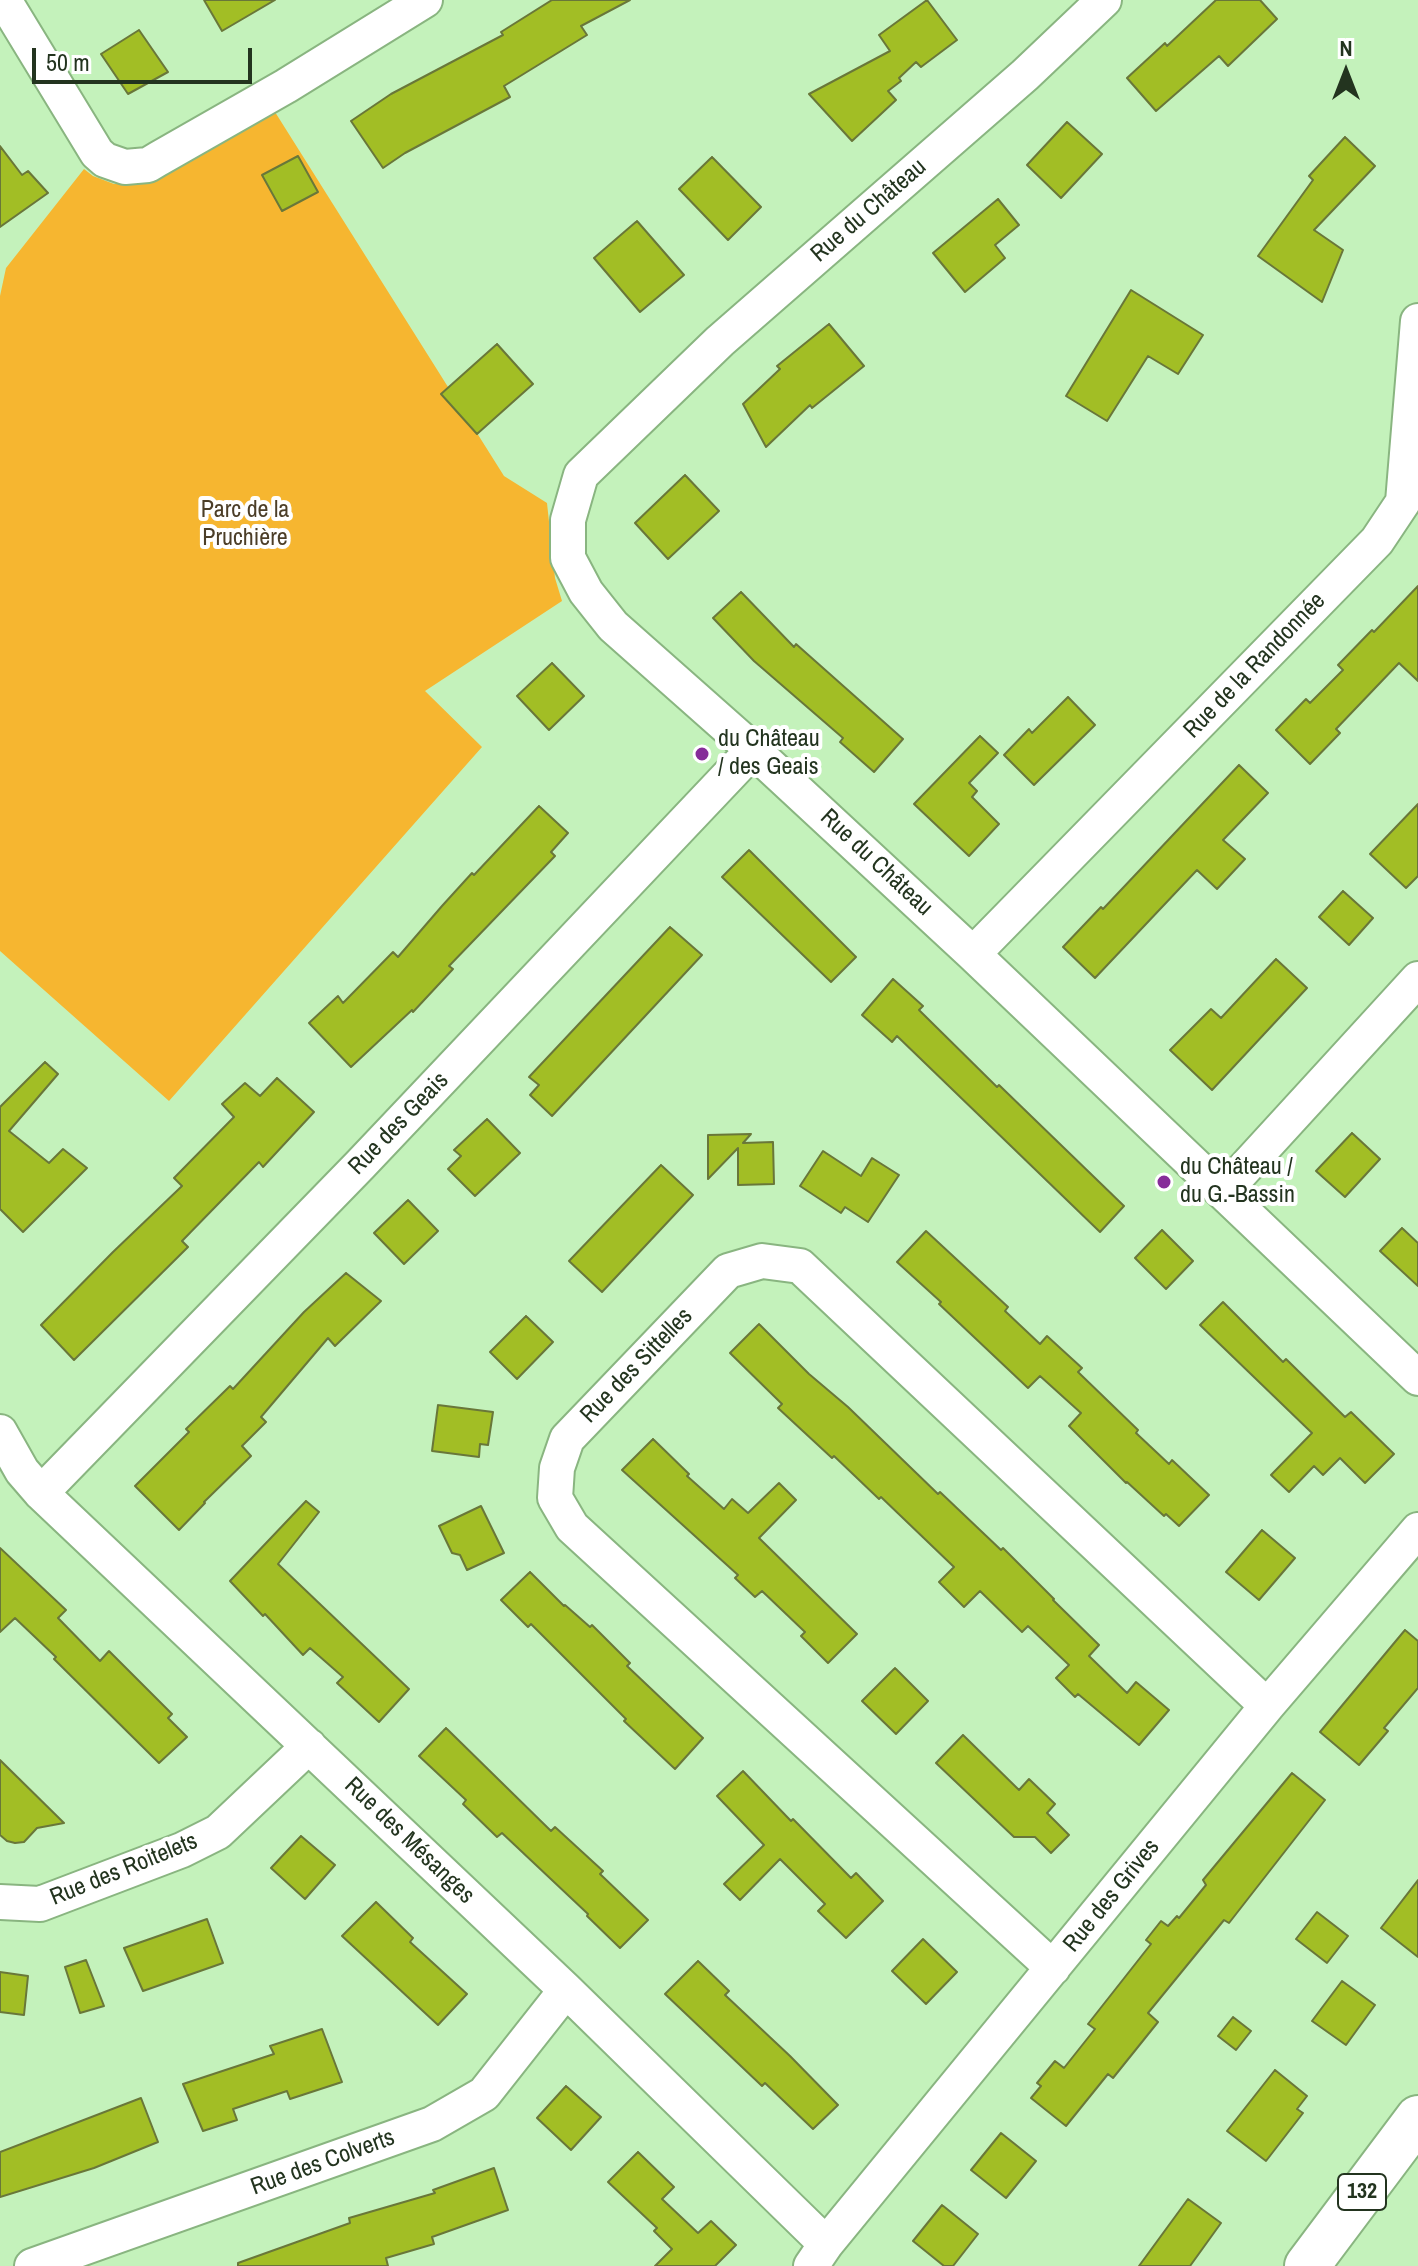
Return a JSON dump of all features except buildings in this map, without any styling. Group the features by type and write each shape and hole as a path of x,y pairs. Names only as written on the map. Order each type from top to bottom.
{"main road":[{"name":"132","path":"1307,2266 1418,2118"}],"street":[{"path":"4,0 97,153 105,160 125,167 148,165 286,86 425,0"},
{"name":"Rue du Château","path":"1104,0 1025,75 720,341 581,475 568,520 568,558 586,592 613,626 753,750 973,954 1418,1378"},
{"name":"Rue de la Randonnée","path":"973,954 1377,541 1403,502 1418,321"},
{"name":"Rue des Geais","path":"41,1493 360,1165 753,750"},
{"path":"1223,1192 1418,979"},
{"name":"Rue des Sittelles","path":"1053,1968 572,1527 555,1498 557,1468 567,1439 728,1271 762,1261 800,1266 1267,1706"},
{"name":"Rue des Mésanges","path":"0,1432 22,1471 41,1493 566,1990 819,2255"},
{"name":"Rue des Grives","path":"819,2255 1267,1706 1418,1530"},
{"name":"Rue des Roitelets","path":"0,1902 40,1904 182,1850 218,1832 309,1746"},
{"name":"Rue des Colverts","path":"32,2266 432,2124 484,2094 566,1990"}],"green space":[{"name":"Parc de la Pruchière","path":"275,112 504,476 547,503 555,578 562,601 425,691 482,747 169,1101 0,951 0,296 6,268 84,169 114,184 143,180"}],"place":[{"name":"du Château / des Geais","path":"702,754"},
{"name":"du Château / du G.-Bassin","path":"1164,1182"}]}
